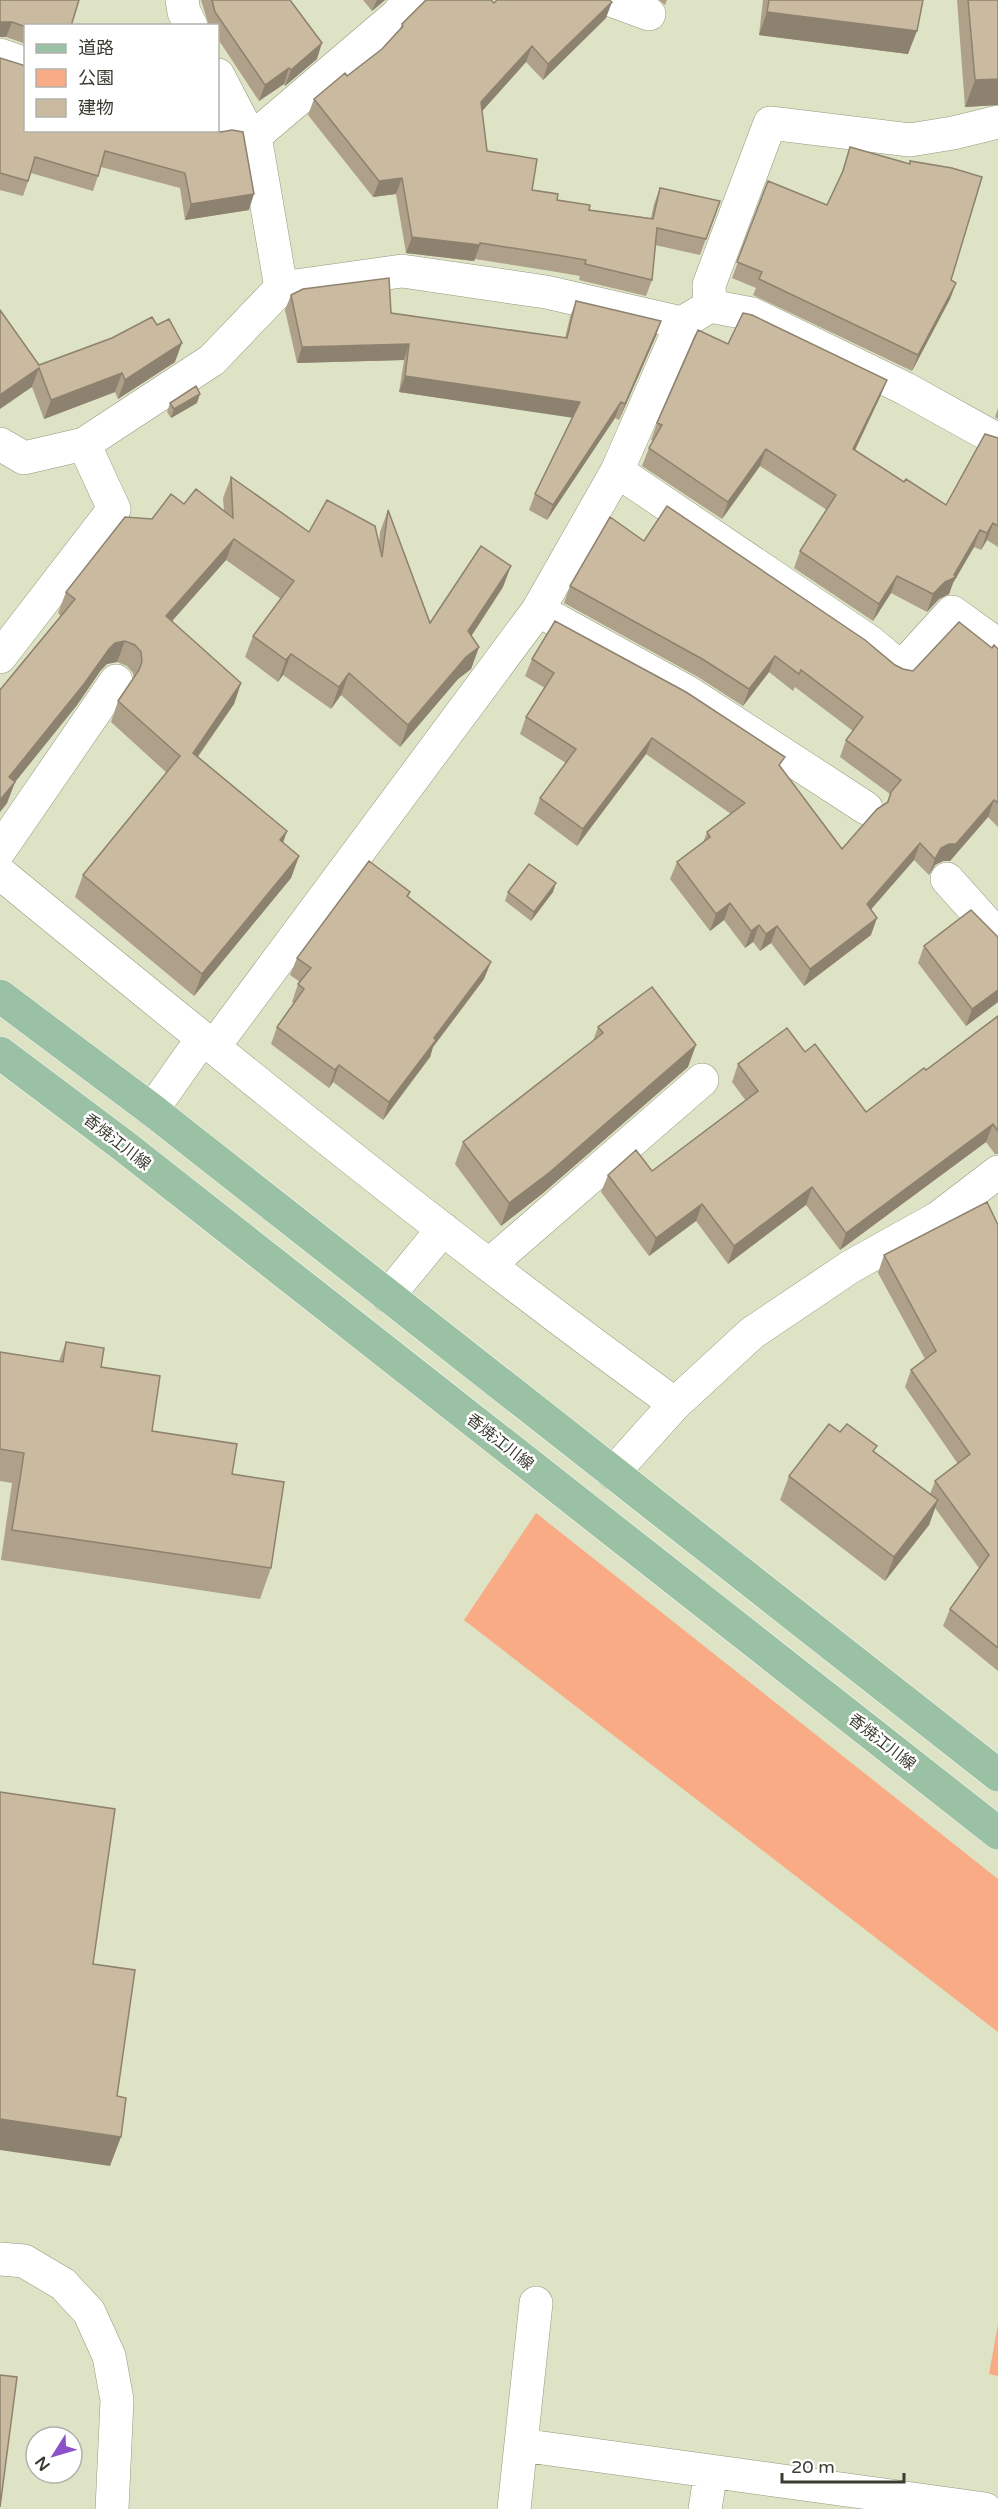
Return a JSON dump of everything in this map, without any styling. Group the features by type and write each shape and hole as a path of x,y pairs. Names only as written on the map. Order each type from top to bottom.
{"main road":[{"path":"0,996 159,1101 388,1296 998,1775"},
{"name":"香焼江川線","path":"0,1053 124,1146 998,1833"}],"street":[{"path":"182,0 184,12 190,24"},
{"path":"239,130 396,16 410,0"},
{"path":"611,0 649,14"},
{"path":"0,55 24,63"},
{"path":"219,78 239,130 281,288"},
{"path":"710,306 709,285 770,123 910,140 998,122"},
{"path":"0,444 24,458 84,444 212,360 281,288 402,271 546,292 682,323"},
{"path":"202,1039 218,1041 538,610 617,471 682,323 710,306 752,314 906,388 998,440"},
{"path":"0,657 114,509 84,444"},
{"path":"617,471 870,642 901,668 952,612 998,645"},
{"path":"538,610 689,693 866,808"},
{"path":"0,850 116,681"},
{"path":"0,873 202,1039 555,1318 675,1404"},
{"path":"947,879 998,936"},
{"path":"159,1101 202,1039"},
{"path":"489,1265 702,1080"},
{"path":"613,1473 675,1404 752,1333 850,1267 938,1218 998,1172"},
{"path":"388,1296 443,1229"},
{"path":"0,2259 24,2262 63,2284 89,2312 109,2356 117,2400 112,2509"},
{"path":"514,2509 536,2303"},
{"path":"521,2445 985,2509"},
{"path":"705,2509 711,2471"}],"green space":[{"path":"536,1513 998,1879 998,2032 464,1620"},
{"path":"998,2324 998,2376 989,2374"}],"building":[{"path":"0,0 79,0 72,24 24,24 24,26 12,22 0,22"},
{"path":"212,0 290,0 322,43 291,70 289,68 265,85 215,12"},
{"path":"426,0 491,0 494,3 497,0 609,0 612,2 548,64 532,46 481,102 487,151 537,159 532,190 558,194 557,200 590,205 589,210 653,219 660,188 720,201 706,239 657,228 652,280 585,264 586,260 480,243 480,245 412,237 402,178 379,181 314,99 345,73 347,76 382,49 403,26 402,24"},
{"path":"769,0 923,0 917,31 767,12"},
{"path":"968,0 998,0 998,79 975,80"},
{"path":"0,58 24,65 24,132 221,132 232,130 243,132 254,194 191,204 185,173 105,151 98,176 35,157 28,181 0,173"},
{"path":"850,147 910,164 910,161 952,168 982,177 951,280 956,283 918,355 759,279 762,272 737,262 768,181 827,205 843,171"},
{"path":"389,278 391,313 567,338 576,301 661,321 625,404 621,402 553,505 535,494 580,402 405,376 409,344 302,347 291,295 303,289"},
{"path":"0,310 39,365 112,338 152,317 157,325 169,319 182,343 125,380 122,373 51,400 39,368 0,395"},
{"path":"743,313 752,315 887,380 853,449 904,482 906,479 946,505 985,434 998,438 998,526 993,523 987,533 980,530 954,575 956,577 945,582 933,594 897,576 879,604 800,551 836,495 766,449 728,502 649,448 662,425 657,423 698,330 728,344"},
{"path":"196,386 200,394 174,409 170,403"},
{"path":"231,477 309,532 327,500 375,526 382,557 388,510 430,623 481,546 511,566 468,631 479,647 466,657 408,725 349,673 339,687 291,654 286,660 253,636 294,581 234,539 166,616 241,683 193,753 287,831 280,840 299,856 202,974 83,875 180,756 118,701 139,670 142,662 141,652 135,645 125,641 115,643 109,649 84,684 9,777 15,782 0,800 0,690 75,599 66,592 125,517 152,519 171,494 184,504 196,489 233,518"},
{"path":"667,506 865,640 903,669 913,671 959,622 992,648 994,645 998,649 998,803 994,800 956,844 949,844 941,848 935,859 920,843 867,904 877,918 810,969 777,926 766,934 759,925 751,931 730,903 716,914 677,862 710,837 707,832 745,803 652,738 583,829 540,798 576,749 526,717 554,673 532,659 555,621 686,692 785,757 779,765 842,849 877,809 888,802 891,792 901,780 846,740 863,717 801,670 799,674 775,656 749,689 704,660 570,586 610,517 644,541"},
{"path":"369,861 410,892 407,896 491,962 389,1102 339,1065 335,1070 277,1027 304,989 298,984 311,968 297,958"},
{"path":"529,864 556,883 534,912 508,892"},
{"path":"971,910 998,937 998,990 972,1009 924,946"},
{"path":"652,987 696,1045 550,1172 509,1203 463,1142 603,1033 598,1027"},
{"path":"998,1016 998,1131 993,1124 846,1233 812,1187 734,1246 702,1204 656,1238 608,1175 636,1150 652,1171 758,1091 738,1064 787,1028 805,1052 815,1044 866,1112"},
{"path":"987,1202 998,1225 998,1648 950,1609 989,1555 935,1481 970,1454 911,1370 936,1351 884,1255"},
{"path":"66,1342 104,1348 101,1367 160,1376 152,1431 237,1444 232,1474 284,1482 271,1568 12,1530 24,1453 0,1449 0,1352 63,1362"},
{"path":"829,1424 840,1432 847,1424 877,1446 873,1451 938,1500 894,1557 789,1476"},
{"path":"0,1792 115,1809 93,1964 135,1970 117,2096 126,2098 121,2137 0,2119"},
{"path":"0,2375 17,2377 0,2507"}]}
